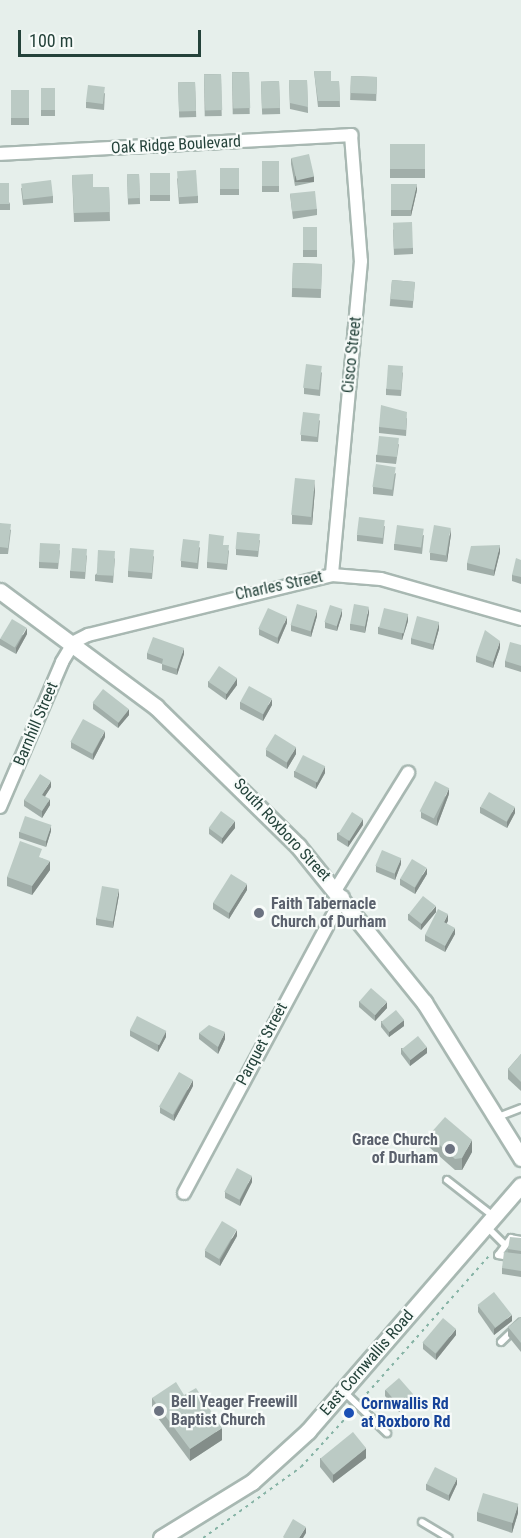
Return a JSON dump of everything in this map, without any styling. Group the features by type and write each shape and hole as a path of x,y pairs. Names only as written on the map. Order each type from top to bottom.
{"street":[{"name":"Oak Ridge Boulevard","path":"0,154 351,135"},
{"name":"Cisco Street","path":"332,574 361,261 351,135"},
{"name":"Charles Street","path":"74,642 170,612 332,574 381,579 521,619"},
{"name":"South Roxboro Street","path":"0,591 74,642 239,784 340,893 424,1002 498,1117 521,1158"},
{"name":"Barnhill Street","path":"0,807 74,642"},
{"name":"Parquet Street","path":"184,1193 340,893 408,773"},
{"name":"East Cornwallis Road","path":"161,1538 252,1482 343,1391 521,1185"}],"lane":[{"path":"498,1117 521,1108"},
{"path":"447,1180 490,1221 504,1244"},
{"path":"521,1240 511,1238 504,1244 498,1255 521,1259"},
{"path":"501,1342 521,1323"},
{"path":"343,1391 387,1433"},
{"path":"422,1522 449,1538"}],"path":[{"path":"203,1538 301,1467 504,1244"}],"building":[{"path":"314,71 331,71 331,81 339,81 340,101 318,101"},
{"path":"249,72 250,108 233,109 232,73"},
{"path":"221,74 222,110 205,111 204,75"},
{"path":"351,76 377,77 376,94 350,93"},
{"path":"289,80 307,80 308,107 290,103"},
{"path":"279,81 280,108 262,109 261,82"},
{"path":"195,82 196,111 179,112 178,83"},
{"path":"88,85 105,87 103,104 86,102"},
{"path":"41,88 55,88 55,110 41,110"},
{"path":"11,90 29,90 29,118 11,118"},
{"path":"390,144 425,144 425,169 390,169"},
{"path":"309,154 314,176 297,180 291,158"},
{"path":"262,161 279,161 279,186 262,186"},
{"path":"220,168 239,168 239,189 220,189"},
{"path":"196,170 198,196 179,197 177,171"},
{"path":"150,173 170,173 170,195 150,195"},
{"path":"93,174 93,187 109,187 110,212 74,213 72,175"},
{"path":"127,174 139,174 140,198 128,198"},
{"path":"51,180 53,196 23,200 21,184"},
{"path":"0,183 9,183 9,204 0,204"},
{"path":"391,184 417,184 411,210 391,210"},
{"path":"315,191 317,209 292,212 290,194"},
{"path":"412,222 413,248 394,249 393,223"},
{"path":"303,227 317,227 317,250 303,250"},
{"path":"293,263 322,264 321,289 292,288"},
{"path":"392,280 415,282 413,301 390,299"},
{"path":"306,364 322,366 319,390 303,388"},
{"path":"388,365 403,366 401,390 386,389"},
{"path":"381,405 407,412 406,430 379,427"},
{"path":"303,412 320,414 317,437 300,435"},
{"path":"379,436 399,438 397,457 377,455"},
{"path":"376,464 396,467 392,490 372,487"},
{"path":"295,478 315,480 311,517 291,515"},
{"path":"359,517 385,520 383,538 357,535"},
{"path":"0,523 11,524 8,548 0,547"},
{"path":"397,525 424,529 421,548 394,544"},
{"path":"434,525 451,528 446,556 429,553"},
{"path":"237,532 260,534 258,551 236,549"},
{"path":"209,534 224,536 223,545 229,545 227,564 207,562"},
{"path":"183,539 200,541 197,563 180,561"},
{"path":"40,543 60,544 59,563 39,562"},
{"path":"500,545 494,570 467,563 471,546"},
{"path":"72,548 87,549 85,572 70,571"},
{"path":"130,548 154,550 152,573 128,571"},
{"path":"98,550 115,551 114,576 97,575"},
{"path":"516,558 521,560 521,577 512,575"},
{"path":"297,604 317,610 311,631 291,625"},
{"path":"354,604 369,607 365,626 350,624"},
{"path":"330,605 342,609 337,626 324,622"},
{"path":"268,608 287,617 277,638 258,629"},
{"path":"384,608 408,614 403,633 379,627"},
{"path":"417,616 439,622 433,644 411,638"},
{"path":"12,619 27,628 15,647 0,639"},
{"path":"485,630 500,641 493,662 476,656"},
{"path":"153,637 184,648 177,669 162,664 163,659 147,653"},
{"path":"510,642 521,645 521,666 505,661"},
{"path":"219,666 237,678 227,694 208,682"},
{"path":"249,686 272,699 263,714 240,702"},
{"path":"103,689 129,709 119,723 93,702"},
{"path":"83,719 105,731 92,754 70,742"},
{"path":"275,734 296,747 287,763 265,749"},
{"path":"303,755 325,766 317,782 295,771"},
{"path":"40,774 51,781 42,795 50,799 42,811 24,800"},
{"path":"435,781 449,788 434,819 420,811"},
{"path":"489,792 515,807 506,822 480,807"},
{"path":"221,811 235,821 222,838 209,828"},
{"path":"352,812 363,819 349,841 338,834"},
{"path":"25,816 51,825 46,841 19,832"},
{"path":"20,841 42,849 39,857 50,861 32,886 7,877"},
{"path":"382,850 401,858 395,874 375,866"},
{"path":"412,859 427,868 415,887 400,879"},
{"path":"231,874 247,884 229,913 213,903"},
{"path":"102,886 119,889 113,921 96,918"},
{"path":"423,896 436,906 421,924 409,914"},
{"path":"438,909 448,914 444,922 455,928 445,946 425,935"},
{"path":"371,988 387,1002 375,1015 359,1002"},
{"path":"396,1010 404,1020 389,1032 381,1022"},
{"path":"137,1016 166,1031 159,1045 130,1030"},
{"path":"209,1025 225,1032 218,1047 199,1033"},
{"path":"418,1036 427,1047 410,1060 402,1049"},
{"path":"521,1054 521,1082 508,1069"},
{"path":"179,1072 193,1080 173,1115 159,1107"},
{"path":"445,1117 472,1140 462,1158 455,1159 429,1135"},
{"path":"237,1168 252,1176 239,1200 224,1192"},
{"path":"222,1221 237,1230 219,1259 204,1250"},
{"path":"510,1237 521,1238 521,1251 508,1249"},
{"path":"504,1252 521,1254 521,1271 502,1268"},
{"path":"494,1292 512,1315 495,1328 477,1305"},
{"path":"521,1317 521,1343 508,1327"},
{"path":"443,1318 456,1329 435,1353 422,1343"},
{"path":"399,1378 413,1394 399,1406 385,1390"},
{"path":"176,1382 184,1395 196,1388 222,1428 190,1449 152,1398"},
{"path":"353,1432 366,1448 334,1475 320,1458"},
{"path":"435,1467 457,1478 449,1495 426,1484"},
{"path":"483,1493 518,1504 513,1523 477,1512"},
{"path":"293,1519 306,1527 299,1538 284,1538 283,1537"}],"place":[{"name":"Faith Tabernacle Church of Durham","path":"259,913"},
{"name":"Grace Church of Durham","path":"450,1149"},
{"name":"Bell Yeager Freewill Baptist Church","path":"159,1411"},
{"name":"Cornwallis Rd at Roxboro Rd","path":"349,1413"}]}
